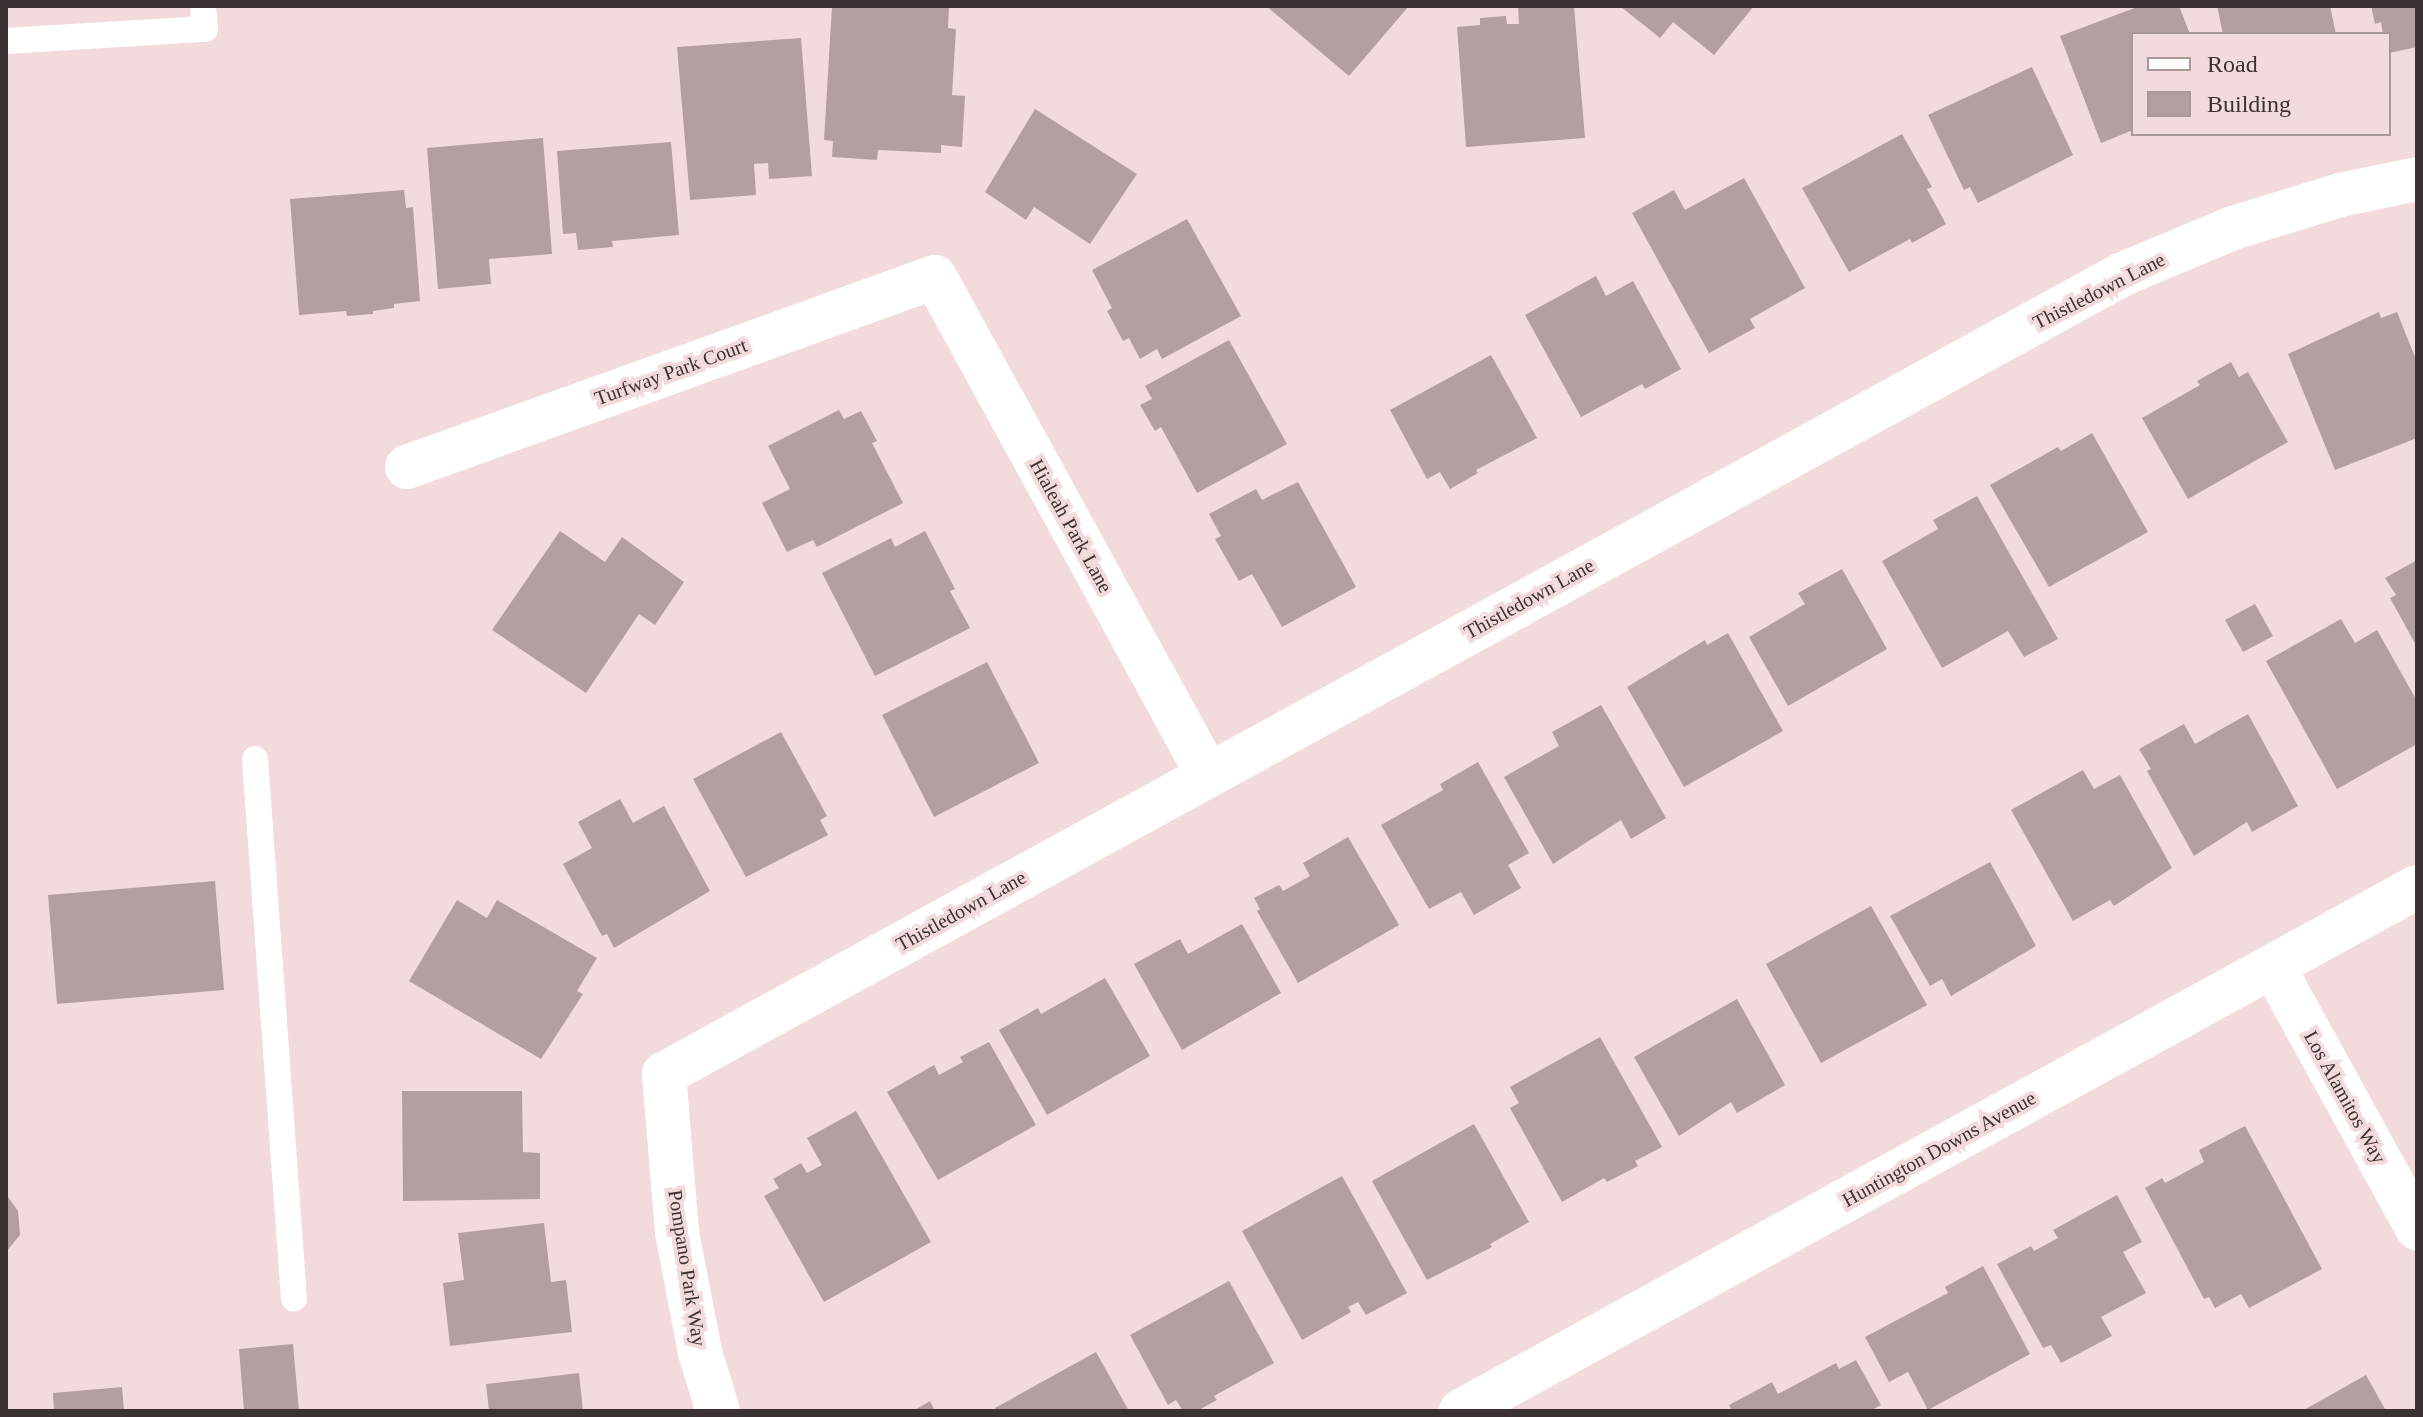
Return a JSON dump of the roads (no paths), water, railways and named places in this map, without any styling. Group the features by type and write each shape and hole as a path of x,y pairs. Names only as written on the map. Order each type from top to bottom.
{"street":[{"name":"Thistledown Lane","path":"664,1074 2123,274 2233,228 2340,195 2417,179"},
{"name":"Hialeah Park Lane","path":"935,277 1208,775"},
{"name":"Turfway Park Court","path":"407,467 935,277"},
{"name":"Huntington Downs Avenue","path":"1461,1411 2417,887"},
{"name":"Los Alamitos Way","path":"2273,966 2417,1228"},
{"name":"Pompano Park Way","path":"664,1074 677,1232 700,1352 718,1411"}],"lane":[{"path":"6,41 205,29 203,6"},
{"path":"255,759 294,1299"}]}
